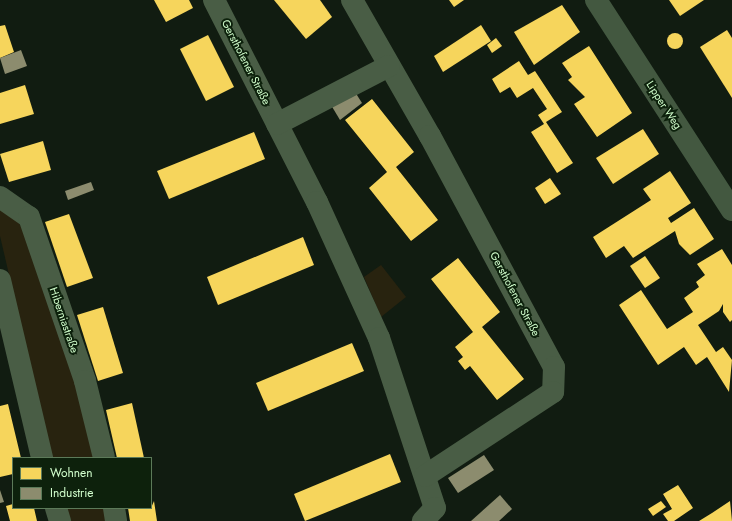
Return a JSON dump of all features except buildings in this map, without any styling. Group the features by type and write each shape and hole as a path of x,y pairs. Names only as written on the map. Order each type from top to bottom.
{"street":[{"name":"Gersthofener Straße","path":"214,0 277,124 379,338 435,508 423,521"},
{"name":"Gersthofener Straße","path":"352,0 554,367 553,392 425,476"},
{"name":"Lipper Weg","path":"596,0 732,210"},
{"path":"277,124 389,66"},
{"name":"Hiberniastraße","path":"0,197 29,217 85,381 104,457"},
{"path":"0,280 42,457"},
{"path":"56,509 60,521"},
{"path":"114,509 116,521"}],"shaded area":[{"path":"0,210 11,212 24,230 74,378 95,457 52,457 0,236"},
{"path":"381,265 406,297 381,317 364,277"},
{"path":"66,509 105,509 107,521 69,521"}]}
